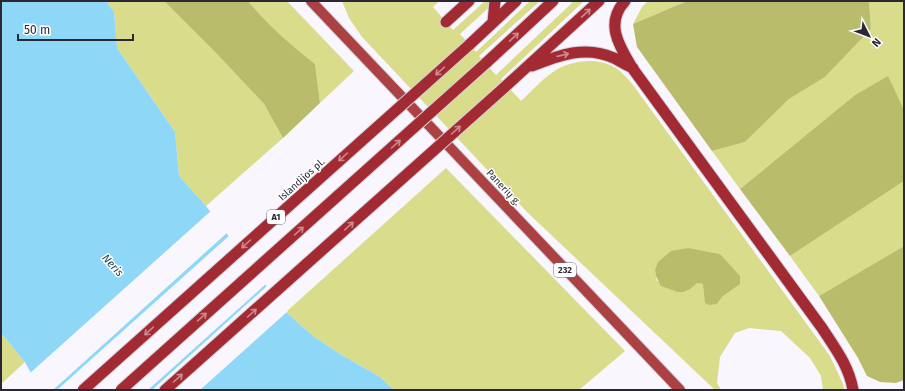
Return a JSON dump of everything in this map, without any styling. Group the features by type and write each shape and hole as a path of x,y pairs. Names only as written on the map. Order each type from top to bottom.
{"highway":[{"path":"446,22 469,1"},
{"path":"493,22 495,1"},
{"name":"Islandijos pl.","path":"83,390 469,45 516,1"},
{"name":"A1","path":"121,390 486,63 553,1"},
{"path":"166,390 507,86 599,1"},
{"path":"625,1 615,19 615,31 620,47 633,69 822,328 844,361 852,382 853,390"},
{"path":"526,68 556,56 577,51 597,52 613,57 633,69"}],"main road":[{"name":"Panerių g.","path":"311,1 680,390"}],"green space":[{"path":"106,1 164,1 264,104 283,138 206,206 179,176 175,132 117,48 114,12"},
{"path":"164,1 248,1 297,50 315,64 320,103 283,138 264,104"},
{"path":"248,1 287,1 354,71 320,103 315,64 297,50"},
{"path":"342,1 439,1 433,7 453,30 485,1 496,1 460,34 476,52 530,1 540,1 479,56 496,75 574,1 584,1 501,79 521,101 540,82 559,68 566,65 590,61 605,63 621,72 633,85 830,356 843,384 844,390 823,390 821,376 810,358 781,331 749,328 735,333 720,357 717,383 721,390 715,390 527,212 362,37 349,18","holes":["689,248 720,254 739,284 723,296 717,304 703,284 657,281 655,270"]},
{"path":"648,1 687,1 633,24 642,7"},
{"path":"687,1 869,1 871,29 825,77 789,99 745,142 712,151 637,47 633,24"},
{"path":"869,1 904,1 904,110 887,77 855,95 740,189 712,151 745,142 789,99 825,77 871,29"},
{"path":"888,76 904,110 904,181 790,256 740,189 855,95"},
{"path":"446,168 625,351 579,390 394,390 380,377 340,354 313,336 286,312"},
{"path":"904,181 904,246 819,296 790,256"},
{"path":"904,246 904,380 896,383 880,382 867,376 858,358 819,296"},
{"path":"689,248 720,254 740,276 740,284 723,296 717,304 709,305 705,303 703,284 697,283 690,289 683,292 678,292 661,286 656,276 655,270 658,262 671,251"},
{"path":"1,333 25,362 1,384"}],"water":[{"name":"Neris","path":"1,1 106,1 114,12 117,48 175,132 179,176 206,206 286,312 313,336 340,354 380,377 394,390 40,390 25,362 1,333"}],"pier":[{"path":"212,210 228,232 53,390 37,390 29,374"},
{"path":"230,235 267,283 148,390 57,390"},
{"path":"268,285 288,311 200,390 152,390"}]}
